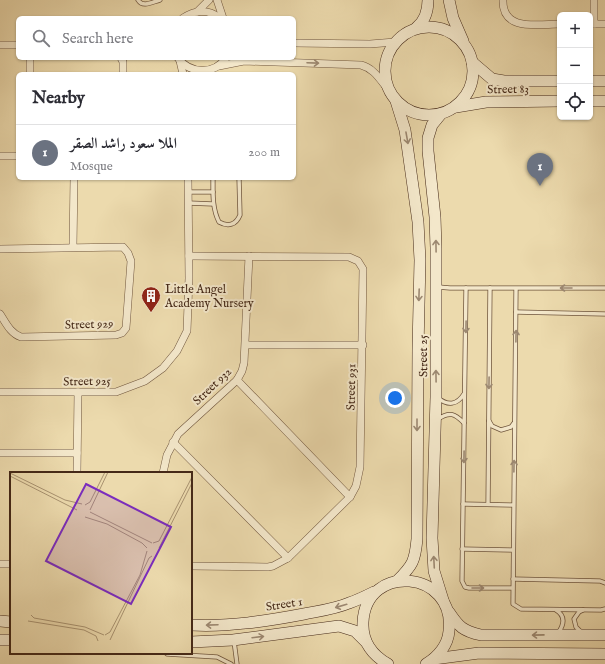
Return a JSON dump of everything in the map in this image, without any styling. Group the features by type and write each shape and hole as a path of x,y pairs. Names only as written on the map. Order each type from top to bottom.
{"street":[{"path":"188,16 197,12 209,0"},
{"path":"217,0 221,16"},
{"path":"416,28 423,22 428,6 428,0"},
{"path":"179,60 191,69 204,72 219,66 244,61 361,65 373,70 388,88 396,101 405,109 416,114 429,116 441,114 456,107 465,98 471,87 473,75 472,62 469,52 453,18 449,0"},
{"path":"503,0 506,17 517,24 557,24"},
{"path":"593,12 594,0"},
{"path":"197,12 212,13 217,16"},
{"path":"593,24 605,24"},
{"path":"388,88 384,76 388,52 395,42 405,33 416,28 429,26 442,28 454,34 464,43"},
{"path":"296,43 370,44 395,42"},
{"path":"0,45 16,45"},
{"path":"30,60 30,72"},
{"path":"122,60 123,72"},
{"path":"179,60 182,72"},
{"path":"219,66 224,60"},
{"name":"Street 83","path":"472,62 492,79 504,81 557,80"},
{"path":"593,81 605,81"},
{"name":"Street 25","path":"396,101 406,130 418,222 420,260 417,539 415,557 409,569 396,581"},
{"name":"Street 83","path":"456,107 486,102 557,101"},
{"path":"593,101 605,102"},
{"name":"Street 25","path":"441,114 432,125 428,138 428,151 436,248 436,421 432,538 434,571 445,604"},
{"path":"0,156 16,156"},
{"path":"73,247 74,180"},
{"name":"Street 925","path":"0,392 116,392 145,381 163,368 177,351 187,332 189,256 188,180"},
{"name":"Street 929","path":"0,249 123,247 128,253 130,261 126,328 122,333 116,335 20,337 15,335 0,314"},
{"name":"Street 931","path":"189,256 349,257 358,261 363,269 360,467 356,486 350,496 288,558 273,566 192,566"},
{"name":"Street 932","path":"162,472 167,455 178,434 237,380 242,371 246,346 249,256"},
{"path":"246,346 363,345"},
{"path":"237,380 350,496"},
{"path":"77,472 78,392"},
{"path":"173,442 288,558"},
{"path":"0,453 77,453"},
{"path":"396,581 410,580 423,583 434,590 459,626 468,632 481,635 506,636 605,635"},
{"name":"Street 1","path":"192,625 209,626 239,624 330,609 348,604 396,581"},
{"path":"377,591 368,602 363,615 362,629 366,642 378,661 388,664"},
{"path":"430,661 443,649 449,636 450,622 445,604"},
{"path":"0,621 10,622"},
{"path":"192,642 233,640 339,626 355,631 366,642"},
{"path":"430,661 480,653 605,654"}],"lane":[{"path":"138,0 144,5 160,0"},
{"path":"213,180 213,204 216,215 219,222 228,225 237,221 240,215 239,180"},
{"path":"188,192 213,192"},
{"path":"188,203 213,204"},
{"path":"435,287 605,288"},
{"path":"466,288 462,581 465,586 474,588 512,588"},
{"path":"488,504 490,288"},
{"path":"516,288 513,604 521,609 605,609"},
{"path":"516,312 605,314"},
{"path":"436,397 445,403 451,404 461,399 465,393"},
{"path":"436,421 447,414 454,415 464,423"},
{"path":"489,420 492,426 501,430 511,426 514,423"},
{"path":"463,504 513,505"},
{"path":"462,549 513,550"},
{"path":"513,579 600,581 605,583"},
{"path":"555,609 559,612 563,620 563,624 557,635"},
{"path":"583,610 579,612 574,619 576,627 584,635"},
{"path":"233,640 237,664"},
{"path":"167,654 217,657 231,664"}],"place":[{"name":"الملا سعود راشد الصقر","path":"540,186"},
{"name":"Little Angel Academy Nursery","path":"151,313"}]}
